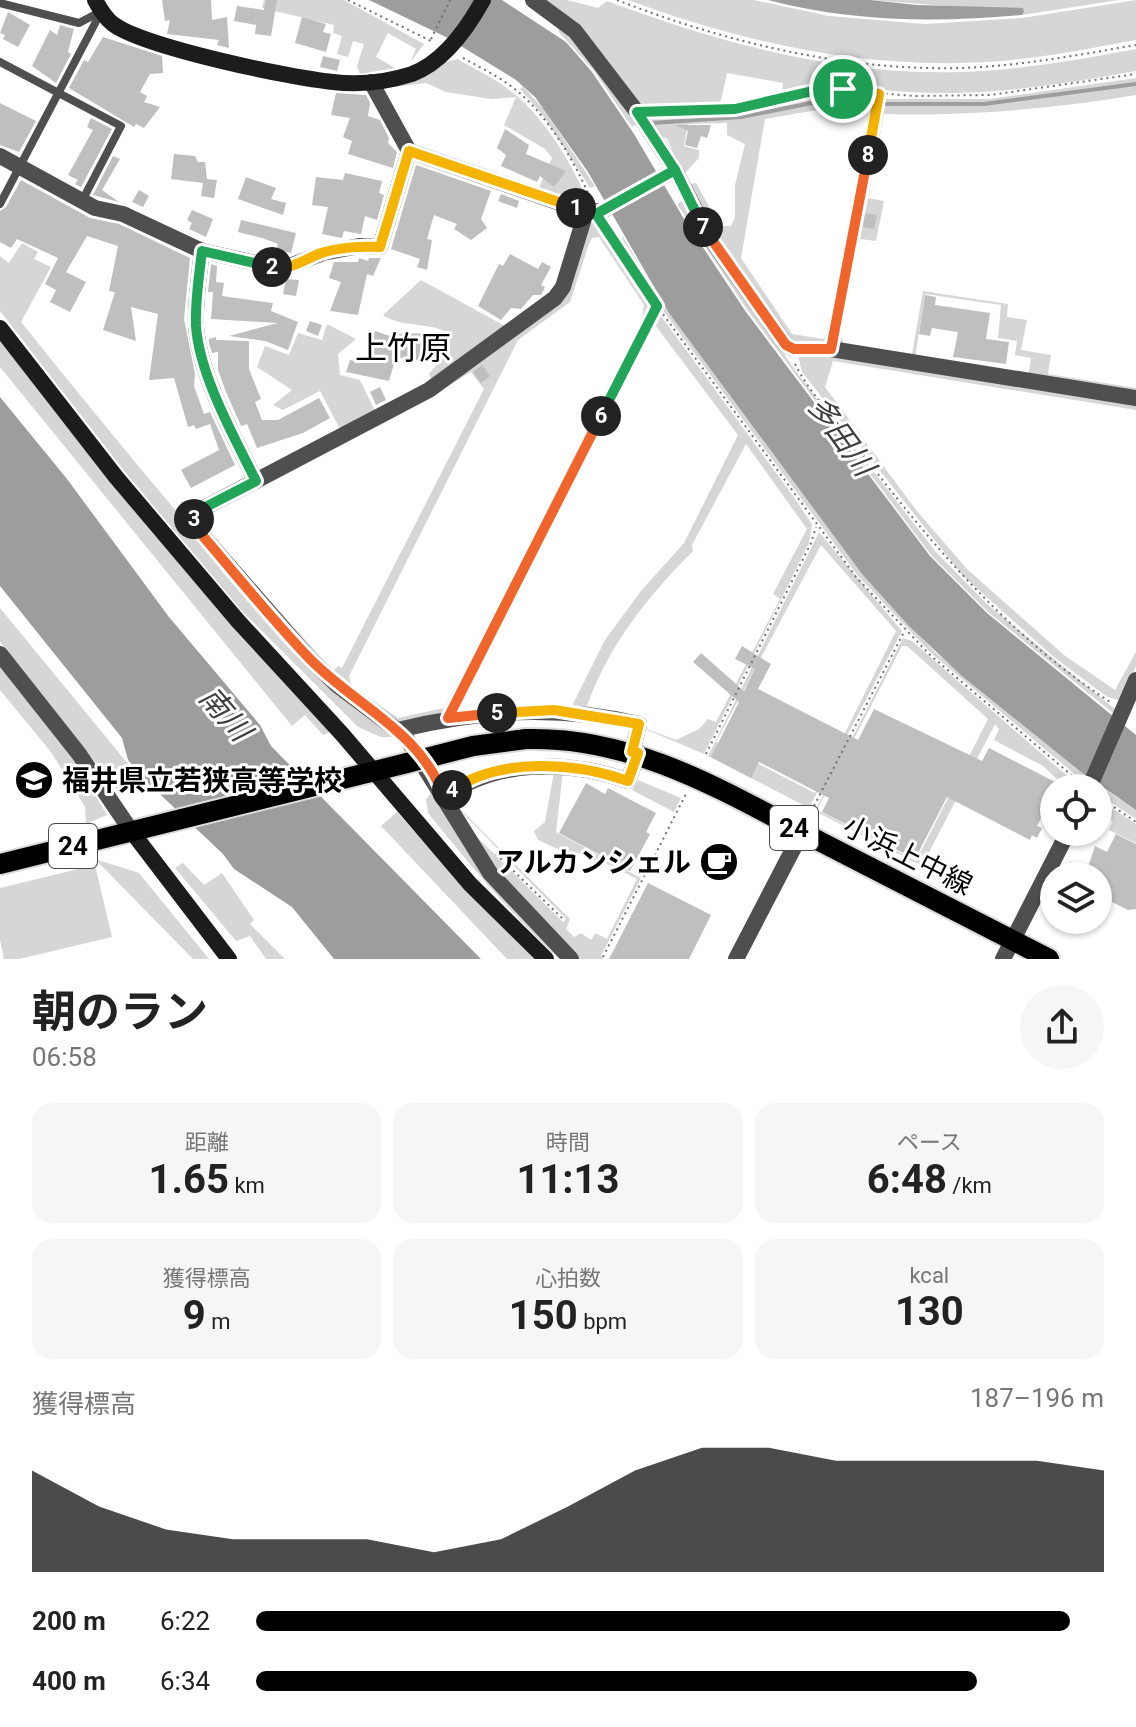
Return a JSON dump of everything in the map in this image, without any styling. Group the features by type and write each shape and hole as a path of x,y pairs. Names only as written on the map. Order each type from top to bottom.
{"main road":[{"name":"小浜上中線","path":"0,864 473,746 526,739 574,740 635,752 695,777 802,832 1008,950 1049,959"}],"street":[{"path":"98,6 131,34 160,44 333,82 371,82 415,73 448,49 483,0"},
{"path":"533,0 575,31 637,112 708,235 786,345 794,349 831,349 1136,398"},
{"path":"371,82 409,151 595,212"},
{"path":"0,156 82,201 123,214 202,251 282,269 323,253 359,246 380,247 409,151"},
{"path":"571,959 490,873 414,748 398,730 337,685 308,657 196,528 195,514 429,390 555,298 563,287 595,212 671,172"},
{"path":"202,251 196,325 200,348 232,433 256,481"},
{"path":"0,328 193,569 470,884 546,959"},
{"path":"0,654 139,830 229,959"},
{"path":"1094,774 1136,680"},
{"path":"398,730 448,718 554,710 639,724 628,781 577,768 503,770 462,784 444,797"},
{"path":"736,959 802,832"},
{"path":"1008,950 1061,846"}],"lane":[{"path":"0,3 79,23 98,6"},
{"path":"0,204 21,167 98,6"},
{"path":"0,62 121,126 82,201"}],"path":[{"path":"348,0 431,38 508,84 529,102 581,176 595,212 657,306 817,526 904,631 1073,774"},
{"path":"431,38 450,0"},
{"path":"617,0 748,41 886,65 961,68 1017,64 1136,45"},
{"path":"637,112 735,109 829,89 879,94 1000,94 1136,74"},
{"path":"831,349 879,94"},
{"path":"448,718 657,306"},
{"path":"786,345 800,373 937,551 988,603 1122,712"},
{"path":"706,754 817,526"},
{"path":"814,806 904,631"},
{"path":"603,957 695,777"},
{"path":"1112,804 1136,822"},
{"path":"496,854 564,920"}],"shaded area":[{"path":"264,0 344,0 424,44 410,63 416,49 388,33 376,57 395,68 360,74 357,66 364,44 353,41 348,57 337,54 342,36 333,33 334,25 262,8"},
{"path":"544,0 567,0 598,8 607,1 737,43 781,54 871,68 917,72 984,71 1136,49 1136,71 999,91 931,93 825,89 782,95 783,83 727,73 720,105 640,106"},
{"path":"628,0 754,0 829,16 925,24 1022,18 1136,0 1136,40 1005,61 919,63 876,60 750,38"},
{"path":"870,0 1119,0 1022,15 1024,12"},
{"path":"560,26 583,49 636,124 632,127 594,71 558,31"},
{"path":"458,59 506,87 536,116 567,160 590,206 538,190 552,158 545,149 504,125 516,97 491,99 446,92 426,83 386,88 423,78 445,62"},
{"path":"1136,78 1136,95 1105,100 979,113 884,114 868,198 884,201 876,241 860,239 841,336 844,344 912,354 923,291 1008,304 1007,317 1027,320 1021,350 1051,355 1048,374 1136,388 1136,394 1028,377 1031,358 1015,355 1017,341 998,338 1001,305 925,294 915,358 837,345 883,99 990,99"},
{"path":"523,86 546,112 595,186 590,188 544,117 520,89"},
{"path":"829,92 873,98 830,340 825,346 795,344 788,339 713,231 688,184 696,183 720,226 731,226 735,217 735,185 745,144 727,135 727,123 688,124 684,146 699,150 699,158 684,174 667,139 656,132 649,120 660,114 735,112","holes":["840,106 870,110 827,334 823,339 792,334 741,258 765,119"]},
{"path":"682,201 703,238 798,374 936,552 987,604 1116,710 1114,714 988,612 931,555 748,311 677,204"},
{"path":"594,219 650,297 651,312 450,708 445,713 398,723 340,681 312,655 197,521 200,515 388,417 464,371 562,294 582,230","holes":["599,237 644,305 642,319 444,708 398,718 351,685 349,676 518,340 570,302 589,244 592,238","471,372 484,389 342,668 338,666 333,671 201,523 203,518 401,414"]},
{"path":"623,237 669,313 862,574 935,652 1083,774 1075,774 931,653 858,576 665,313 619,240"},
{"path":"22,243 38,252 34,259 51,267 21,322 154,485 310,667 351,706 398,737 381,737 358,727 241,610 125,472 0,311 0,256 9,263"},
{"path":"421,280 505,326 431,379 429,374 445,354 450,341 447,333 438,328 395,321 383,315"},
{"path":"654,315 661,316 812,524 809,543 704,754 645,729 644,722 456,714 455,710","holes":["655,325 738,435 684,543 641,591 605,640 572,706 462,712 459,710","746,444 807,529 773,594 780,599 716,722 708,719 699,729 676,740 647,729 646,721 587,706 618,642 660,586 693,551 692,545"]},
{"path":"327,324 356,339 338,354 340,375 360,380 375,411 340,429 320,391 283,410 273,405 292,390 257,367 265,346 289,355 298,333 322,340"},
{"path":"0,339 330,732 323,735 305,715 292,726 0,367"},
{"path":"828,353 1136,402 1136,410 833,361 825,387 916,510 967,569 1064,655 1115,690 1136,652 1136,666 1120,701 1106,696 1055,658 963,576 802,372 798,356"},
{"path":"819,532 902,631 809,808 708,756","holes":["821,545 896,631 815,793 716,742"]},
{"path":"0,608 138,776 118,791 0,642"},
{"path":"903,638 912,641 1065,774 1052,774 1043,766 994,740 999,729 995,724 922,866 815,811","holes":["902,646 907,646 988,719 916,861 817,810"]},
{"path":"0,665 73,757 107,815 86,824 85,807 51,752 0,690"},
{"path":"563,771 556,832 641,878 601,956 604,959 576,959 562,945 472,839 476,836 563,922 566,919 452,802 460,793 470,786 480,781 490,777 526,772","holes":["554,772 545,822 534,831 538,840 575,857 578,853 596,862 602,861 637,879 607,939 595,933 591,940 581,933 574,937 566,929 570,919 456,805 461,794 483,780 513,774"]},
{"path":"638,780 681,798 674,812 632,790"},
{"path":"431,793 566,959 559,959 524,924 443,832 428,813 426,799"},
{"path":"1112,794 1136,810 1136,819 1112,803"},
{"path":"1112,808 1136,824 1136,843 1112,831"},
{"path":"397,812 461,885 536,959 507,959 381,826"},
{"path":"95,859 139,873 209,959 193,959"},
{"path":"183,863 204,885 222,873 254,920 250,924 285,959 266,959 250,936 236,941 175,868"},
{"path":"95,865 112,937 19,959 4,959 0,940 0,888"}],"water":[{"path":"369,0 502,0 566,42 592,72 634,134 684,219 746,312 930,556 987,613 1136,735 1136,810 1112,793 1112,774 1084,774 962,676 909,626 862,574 669,313 588,172 535,97 516,80 448,38"},
{"path":"768,0 870,0 917,5 1023,8 1024,12 1022,15 990,18 894,19 831,13"},
{"name":"南川","path":"0,397 67,479 169,617 260,725 271,746 481,959 334,959 292,907 234,869 223,854 128,760 122,738 0,586"}],"building":[{"path":"162,0 211,0 212,20 227,17 229,48 217,45 219,40 167,34 170,20 165,21"},
{"path":"266,0 277,0 271,36 255,34 256,25 234,21 237,6 264,10"},
{"path":"8,12 30,25 18,47 3,39 5,35 0,33"},
{"path":"302,17 326,24 323,32 331,34 326,52 295,43"},
{"path":"60,25 74,29 68,52 71,54 56,83 32,66 50,30 57,35"},
{"path":"103,37 162,56 163,73 150,74 140,92 147,96 144,102 160,107 144,128 136,124 134,127 69,88 84,60 88,62"},
{"path":"323,56 340,60 337,71 320,67"},
{"path":"336,93 366,95 370,103 368,116 380,120 389,138 388,143 397,152 393,168 348,154 352,141 343,137 350,118 331,115"},
{"path":"0,103 36,121 19,152 0,145"},
{"path":"91,118 112,129 81,187 75,184 78,180 68,175 93,130 87,127"},
{"path":"675,125 711,125 707,138 701,136 697,148 685,145 688,131"},
{"path":"505,129 529,145 526,154 566,171 554,187 540,176 537,182 501,166 506,155 497,148"},
{"path":"174,154 195,156 198,162 205,162 207,179 217,180 214,198 201,196 203,183 171,179"},
{"path":"113,156 120,159 102,190 119,202 93,195"},
{"path":"416,165 491,191 481,219 487,228 471,240 454,229 457,224 434,215 427,239 432,240 427,270 417,267 420,259 391,249"},
{"path":"345,173 382,181 379,193 384,195 377,220 365,216 361,234 344,231 342,238 322,234 328,207 312,205 316,177 343,180"},
{"path":"246,177 276,188 271,199 286,203 283,215 238,199"},
{"path":"21,180 90,218 119,224 190,258 184,319 195,374 194,386 204,414 210,412 235,465 191,488 181,470 219,450 210,424 196,429 194,425 188,427 174,378 149,380 158,314 131,307 136,341 103,330 115,292 109,291 118,246 87,236 66,272 86,282 70,312 50,302 56,290 45,284 58,258 17,239 11,248 0,242 0,211 6,207"},
{"path":"139,190 149,196 143,207 132,202"},
{"path":"501,194 519,201 517,208 498,201"},
{"path":"192,210 213,219 206,237 189,229 192,223 187,220"},
{"path":"865,213 877,215 874,229 862,227"},
{"path":"241,220 296,233 291,253 276,250 278,244 238,232"},
{"path":"510,254 538,269 542,262 551,267 541,285 545,287 541,295 533,295 521,309 511,308 501,320 478,306 499,264 503,266"},
{"path":"359,258 368,261 369,258 381,258 373,276 367,274 358,315 330,311 341,282 329,278 334,262 358,262"},
{"path":"211,264 217,266 216,282 224,283 222,296 273,303 271,311 298,322 288,350 265,341 229,336 278,323 211,319 213,292 208,292"},
{"path":"286,279 299,280 296,296 283,294"},
{"path":"925,295 936,297 935,305 990,313 986,339 1009,342 1006,364 953,357 958,332 932,328 930,336 919,334"},
{"path":"310,321 322,325 318,336 306,331"},
{"path":"375,331 396,338 397,334 432,333 432,336 444,337 444,347 430,346 428,362 396,357 389,381 346,372 350,360 363,363"},
{"path":"216,337 216,340 249,341 249,369 261,399 255,402 262,420 278,420 319,398 330,418 303,433 257,448 247,424 241,426 226,392 218,370 218,352 212,353 209,343 209,339"},
{"path":"482,365 490,376 481,383 473,372"},
{"path":"380,387 386,400 376,405 370,392"},
{"path":"742,646 771,664 758,689 858,740 874,709 982,761 989,748 1040,774 1040,820 1037,826 1040,832 1037,838 1032,835 1030,840 947,797 915,859 822,812 829,798 759,762 751,778 711,757 739,702 693,662 701,653 744,691 755,669 735,659"},
{"path":"586,783 605,794 608,788 656,813 646,832 650,834 630,871 559,833"},
{"path":"1116,834 1136,844 1136,909 1128,910 1112,902 1112,862 1090,862 1095,846 1107,852"},
{"name":"アルカンシェル","path":"709,845 739,860 729,879 699,864"},
{"path":"648,883 711,915 689,959 609,959"}],"waterway":[{"path":"883,104 984,104 1136,84"},
{"path":"652,123 741,117 827,100 871,103"}],"place":[{"name":"福井県立若狭高等学校","path":"34,780"},
{"name":"アルカンシェル","path":"719,862"}],"district":[{"name":"上竹原","path":"403,348"}],"route":[{"path":"843,89 817,90 735,109 637,112 675,170 596,214 409,151 380,247 359,246 323,253 282,269 202,251 196,325 200,348 232,433 256,481 200,510 194,517 196,528 308,657 337,685 405,736 444,797 462,784 503,770 577,768 628,781 638,753 632,752 639,724 613,718 554,710 448,718 657,306 596,214 602,211 675,170 708,235 786,345 794,349 831,349 879,94 843,89"}],"water label":[{"name":"多田川","path":"841,436"}]}
